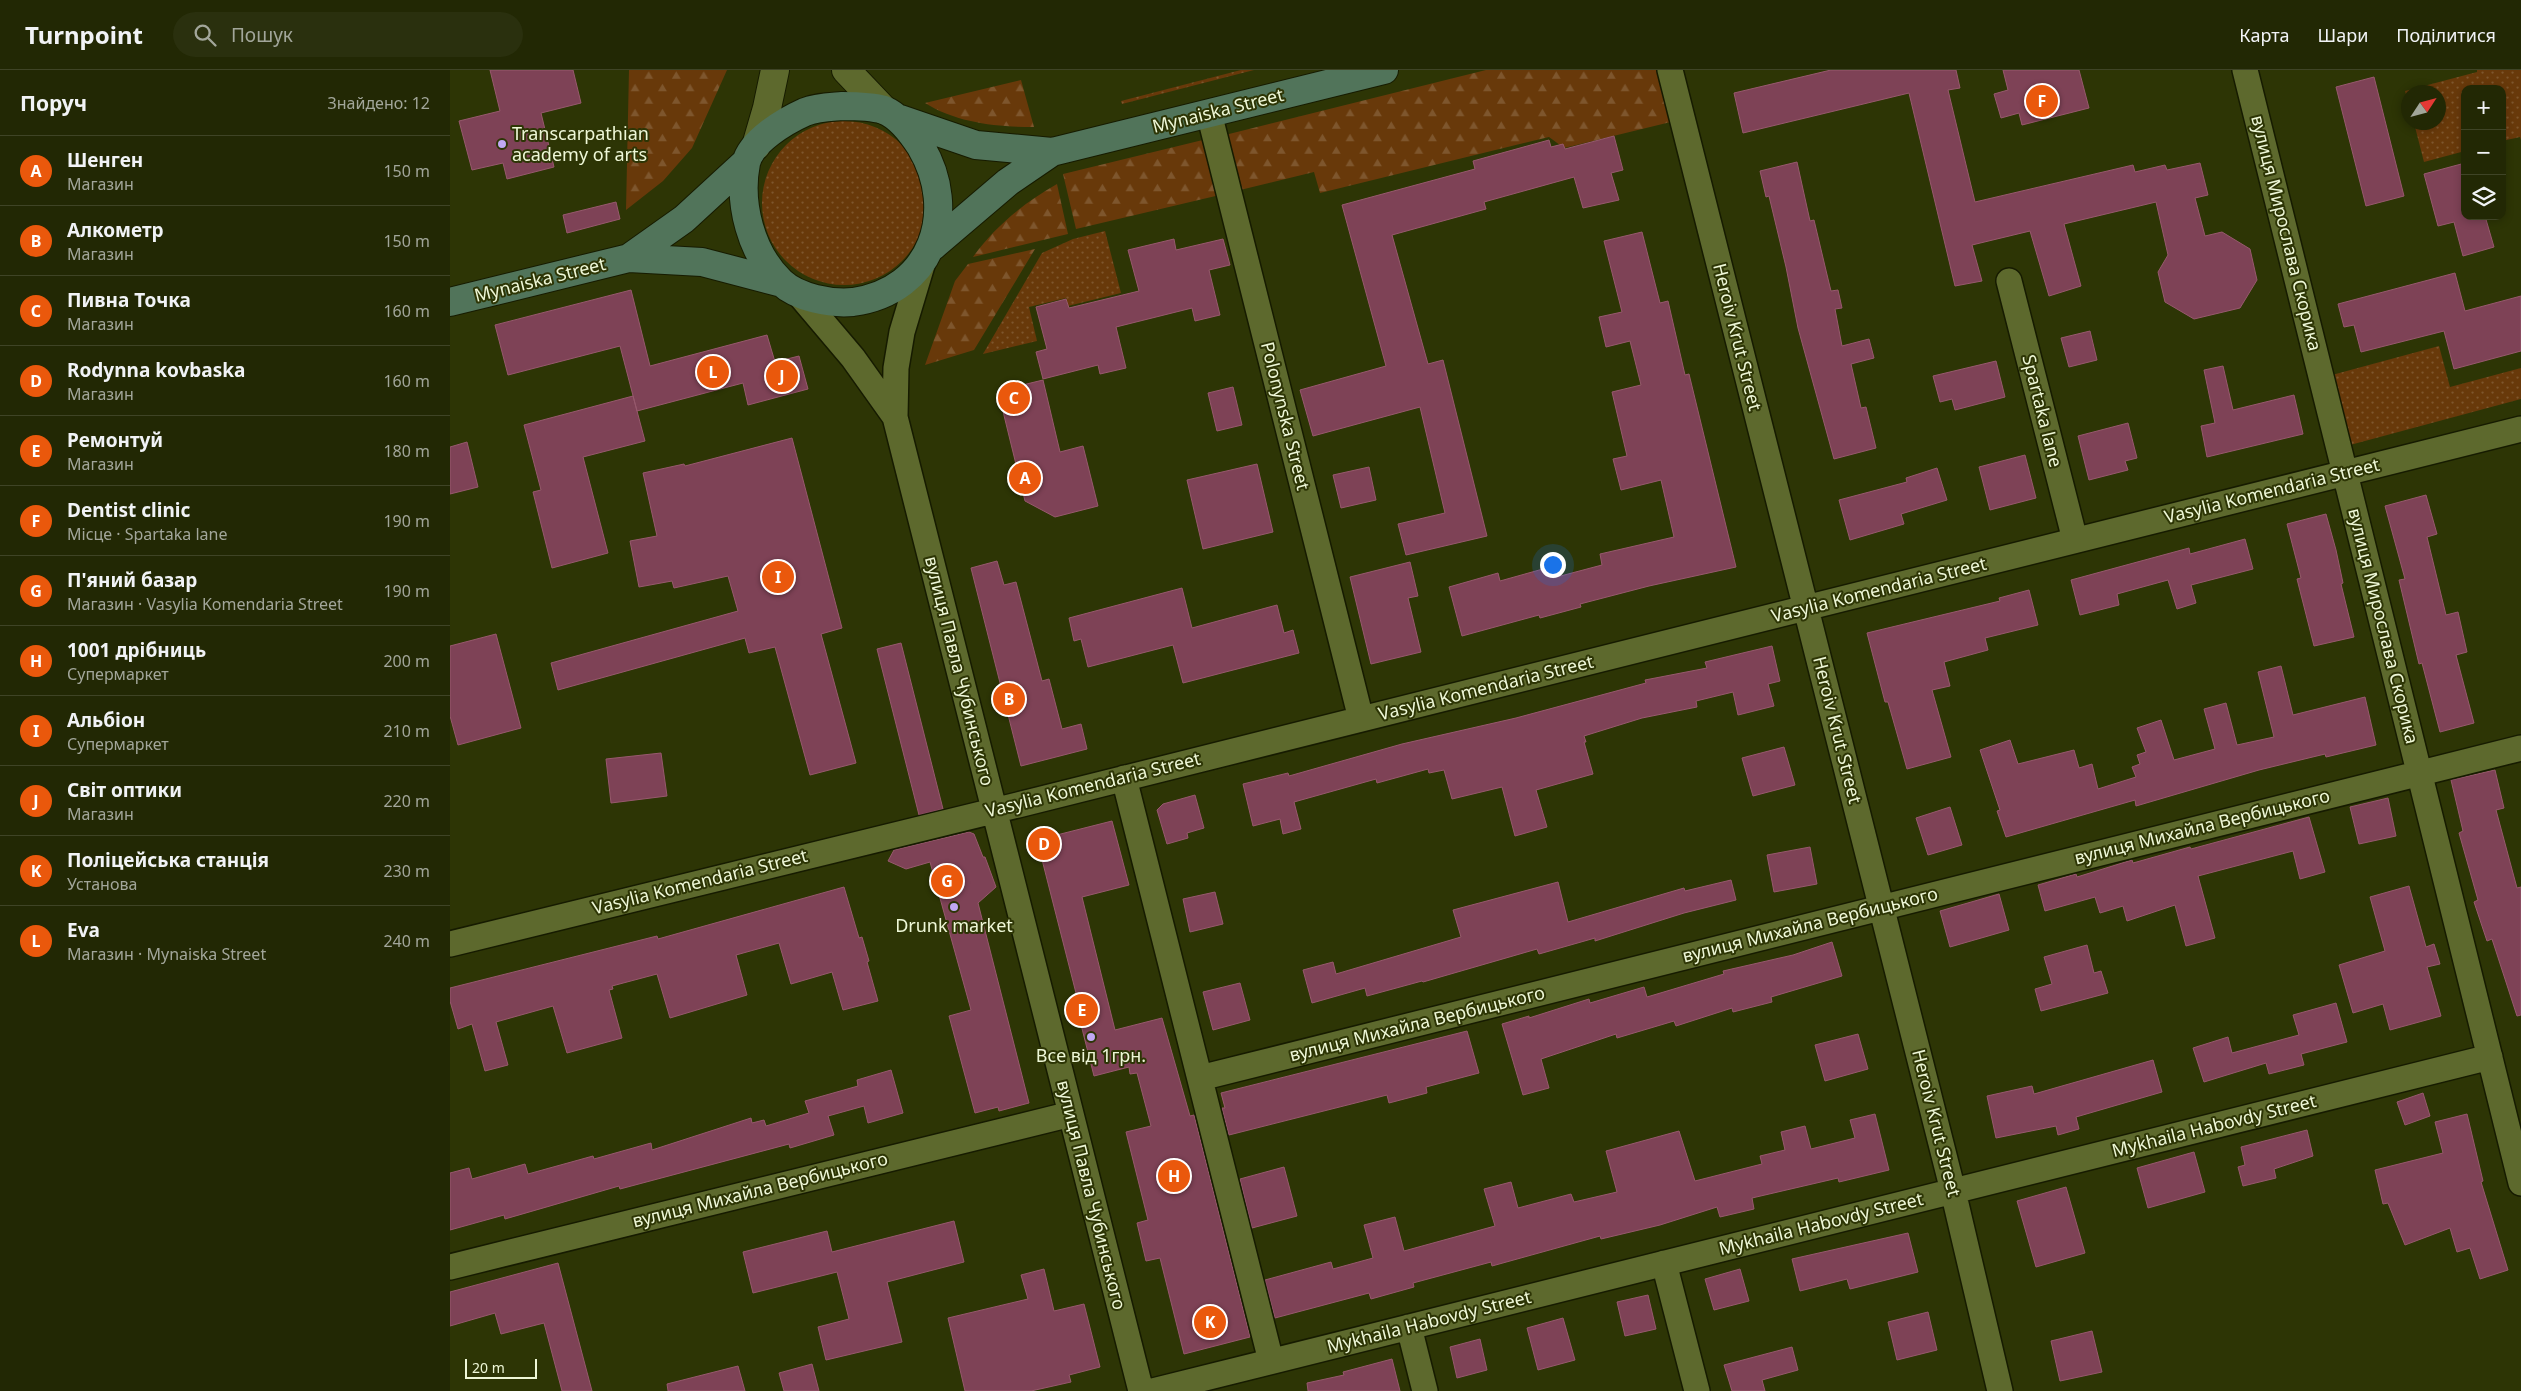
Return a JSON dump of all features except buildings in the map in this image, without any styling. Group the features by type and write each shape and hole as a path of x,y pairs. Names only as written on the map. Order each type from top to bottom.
{"main road":[{"name":"Mynaiska Street","path":"630,258 684,219 780,126 805,112 822,107 856,106 891,114 976,145 1052,152 1384,70"},
{"path":"891,114 916,139 930,162 937,185 939,203 928,254"},
{"name":"Mynaiska Street","path":"450,302 630,258 702,262 790,288 825,301 852,302 879,295 903,281 928,254 1008,182 1052,152"},
{"path":"751,154 745,202 748,224 758,248 790,288"}],"street":[{"path":"751,154 768,108 775,70"},
{"path":"846,70 891,114"},
{"name":"Heroiv Krut Street","path":"1670,70 1953,1191 2000,1391"},
{"name":"вулиця Мирослава Скорика","path":"2246,70 2521,1183"},
{"name":"Polonynska Street","path":"1209,113 1361,719"},
{"name":"вулиця Павла Чубинського","path":"928,254 902,332 896,368 895,417 1141,1391"},
{"name":"Spartaka lane","path":"2009,281 2075,540"},
{"name":"вулиця Павла Чубинського","path":"790,288 853,358 895,417"},
{"name":"Vasylia Komendaria Street","path":"450,944 1124,778 2521,429"},
{"name":"вулиця Михайла Вербицького","path":"1200,1078 2521,748"},
{"path":"1124,778 1271,1361"},
{"name":"Mykhaila Habovdy Street","path":"1153,1391 2490,1057"},
{"name":"вулиця Михайла Вербицького","path":"450,1267 1071,1114"},
{"path":"1664,1263 1696,1391"},
{"path":"1408,1327 1425,1391"}],"green space":[{"path":"629,70 727,70 692,148 663,181 626,210"},
{"path":"1241,70 1254,70 1122,104 1121,101"},
{"path":"1486,70 1670,70 1683,119 1564,148 1549,137 1320,193 1314,172 1236,191 1221,136"},
{"path":"2477,70 2521,70 2521,140 2520,137 2506,140 2506,85 2461,85 2461,152 2424,162 2416,130 2446,130 2446,85 2428,85 2477,72"},
{"path":"1021,80 1034,127 992,125 964,119 937,110 925,103"},
{"path":"852,121 868,124 883,130 908,151 917,164 923,179 926,203 925,219 917,242 896,267 883,276 868,282 836,285 820,282 798,272 775,249 763,219 762,195 765,179 775,157 798,134 828,122"},
{"path":"1211,138 1224,194 1076,229 1063,174"},
{"path":"1057,184 1068,234 973,257 1000,225 1033,199"},
{"path":"1105,231 1121,293 1068,306 1066,298 1029,307 1037,341 983,354 1042,253 1073,239"},
{"path":"1035,249 974,350 925,365 955,281 968,264"},
{"path":"2439,346 2450,387 2521,368 2521,399 2350,445 2332,375"}],"place":[{"name":"Dentist clinic","path":"2042,101"},
{"name":"Transcarpathian academy of arts","path":"502,144"},
{"name":"Eva","path":"713,372"},
{"name":"Світ оптики","path":"782,376"},
{"name":"Пивна Точка","path":"1014,398"},
{"name":"Шенген","path":"1025,478"},
{"name":"Альбіон","path":"778,577"},
{"name":"Алкометр","path":"1009,699"},
{"name":"Rodynna kovbaska","path":"1044,844"},
{"name":"П'яний базар","path":"947,881"},
{"name":"Drunk market","path":"954,907"},
{"name":"Ремонтуй","path":"1082,1010"},
{"name":"Все від 1грн.","path":"1091,1037"},
{"name":"1001 дрібниць","path":"1174,1176"},
{"name":"Поліцейська станція","path":"1210,1322"}]}
